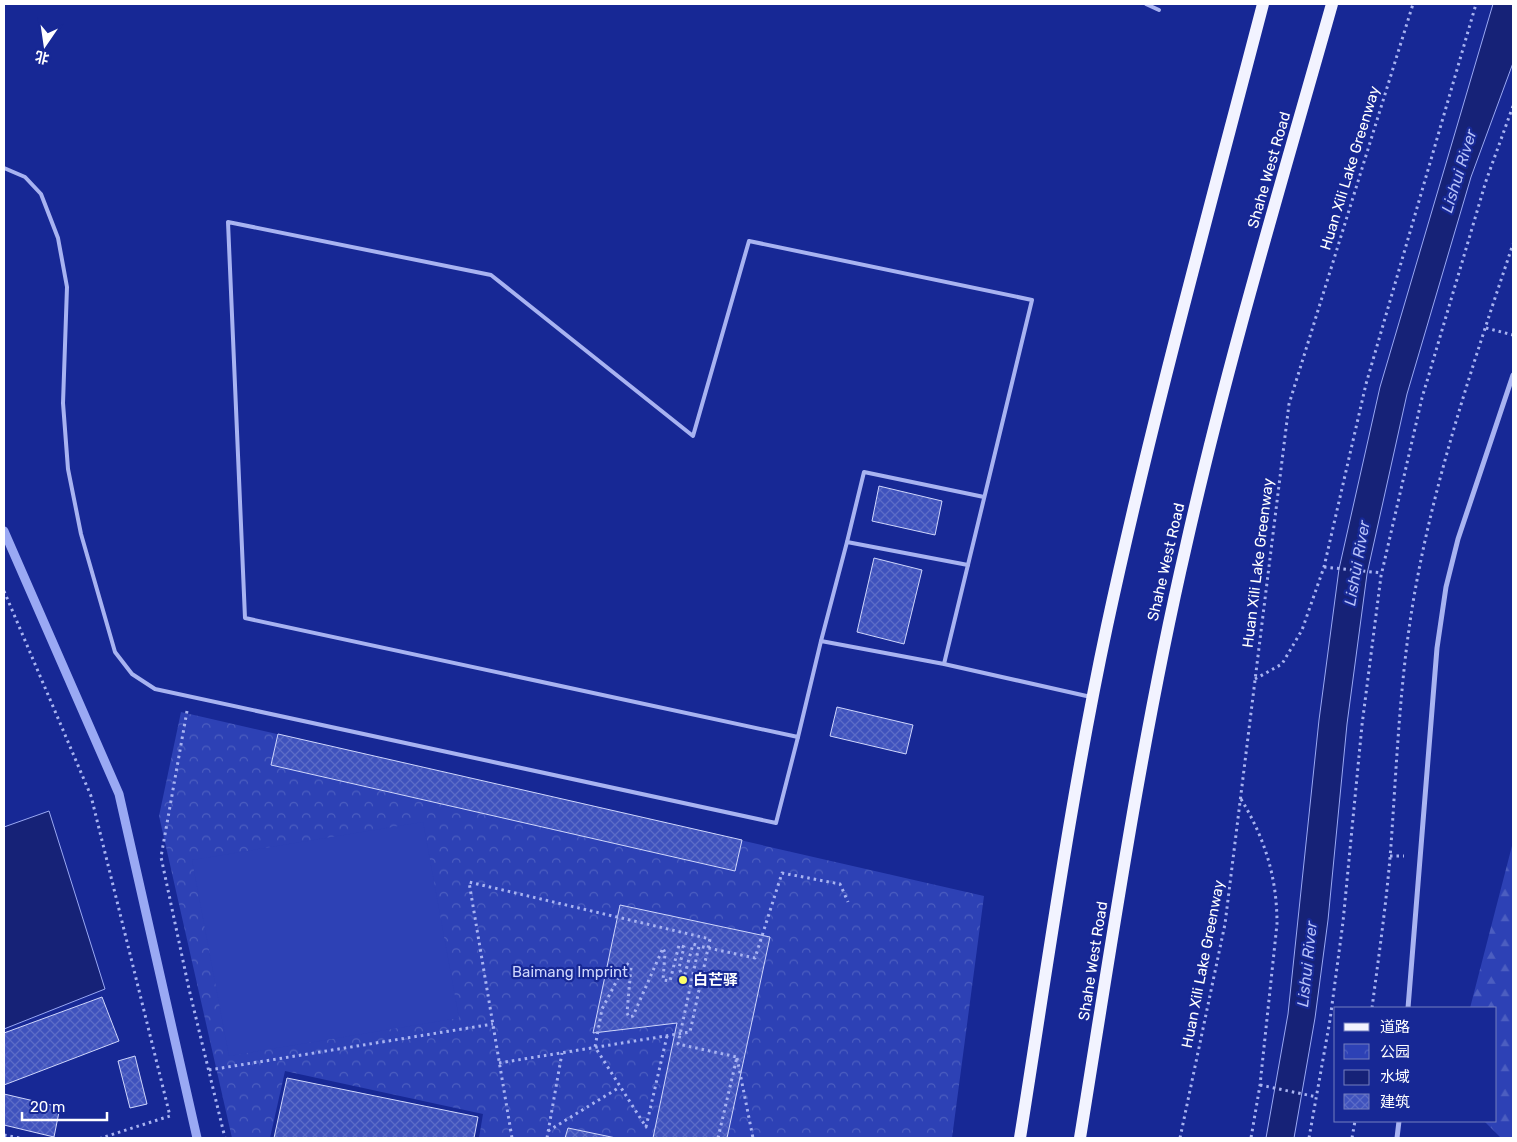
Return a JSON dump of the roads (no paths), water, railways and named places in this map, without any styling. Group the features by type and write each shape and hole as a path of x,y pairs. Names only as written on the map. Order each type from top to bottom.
{"main road":[{"path":"1020,1138 1093,697 1124,549 1149,440 1263,4"},
{"name":"Shahe West Road","path":"1080,1138 1146,742 1184,553 1236,348 1332,4"}],"street":[{"path":"1408,1007 1437,648 1446,587 1458,539 1513,375"},
{"path":"1397,1138 1399,1122"}],"lane":[{"path":"1146,4 1160,10"},
{"path":"4,168 25,178 41,194 58,238 64,262 68,312 63,403 68,470 81,534 115,652 132,674 155,689 776,823 864,472 984,498"},
{"path":"798,737 245,618 228,222 491,275 693,436 749,241 1032,300 944,664"},
{"path":"847,542 968,565"},
{"path":"821,642 944,664 1093,697"}],"water":[{"name":"Lishui River","path":"1493,4 1513,4 1513,63 1471,177 1407,394 1367,574 1347,724 1328,920 1315,1018 1294,1138 1266,1138 1288,1014 1319,720 1339,569 1380,387"},
{"path":"49,811 105,989 4,1029 4,827"}],"waterway":[{"path":"4,531 119,794 197,1138"}],"place":[{"name":"白芒驿","path":"683,980"}],"park label":[{"name":"Baimang Imprint","path":"570,972"}]}
